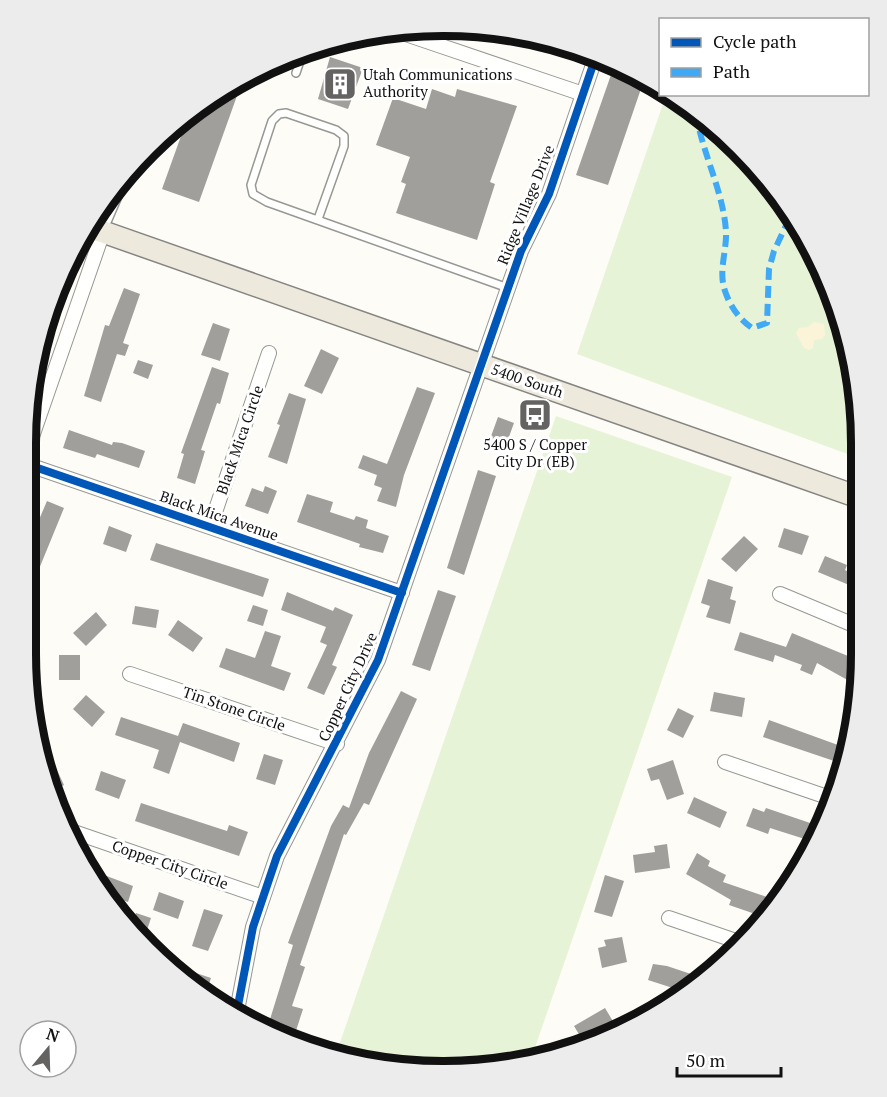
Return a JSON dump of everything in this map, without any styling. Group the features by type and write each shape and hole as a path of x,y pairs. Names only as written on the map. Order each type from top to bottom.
{"main road":[{"name":"5400 South","path":"97,230 851,494"}],"street":[{"path":"415,37 583,94"},
{"name":"Ridge Village Drive","path":"483,365 525,241 549,194 593,65"},
{"path":"37,420 97,230"},
{"name":"Black Mica Circle","path":"210,527 269,353"},
{"name":"Copper City Drive","path":"238,1005 243,969 263,897 288,832 337,744 378,660 483,365"},
{"name":"Black Mica Avenue","path":"36,467 402,593"},
{"path":"780,594 851,624"},
{"name":"Tin Stone Circle","path":"130,674 337,744"},
{"path":"725,762 825,796"},
{"name":"Copper City Circle","path":"78,833 263,897"},
{"path":"669,918 734,940"}],"lane":[{"path":"296,73 299,63"},
{"path":"318,219 344,146 344,136 336,130 286,113 279,114 272,121 252,185 253,194 318,219 508,288"}],"green space":[{"path":"664,101 712,137 750,175 782,217 809,263 829,313 843,364 848,390 851,455 577,354"},
{"path":"556,416 732,477 534,1050 497,1058 444,1061 390,1058 338,1047"}],"sand":[{"path":"814,322 824,324 825,335 822,339 814,340 813,348 809,350 804,348 796,333 799,328 808,327"}],"building":[{"name":"Utah Communications Authority","path":"330,57 363,68 348,109 318,99"},
{"path":"612,73 641,88 608,185 576,175"},
{"path":"432,89 455,97 457,89 517,106 490,182 495,184 477,240 396,213 406,184 401,182 410,157 376,145 393,98 426,109"},
{"path":"238,92 199,202 162,189 183,130"},
{"path":"124,288 140,294 123,343 129,345 125,356 117,354 101,402 84,396 105,325 109,326"},
{"path":"213,323 230,329 220,361 201,355"},
{"path":"321,349 339,358 322,394 304,386"},
{"path":"138,360 153,365 148,379 133,373"},
{"path":"212,367 229,373 220,404 217,403 201,450 205,451 195,484 177,478 184,454 181,453"},
{"path":"417,387 435,393 404,475 396,507 377,501 382,488 374,485 377,475 358,468 363,455 387,464"},
{"path":"289,393 306,399 287,464 268,457"},
{"path":"498,417 514,423 506,445 490,439"},
{"path":"69,430 112,445 113,442 122,443 145,451 139,468 97,454 95,458 63,448"},
{"path":"478,470 496,476 464,575 447,568"},
{"path":"265,486 277,491 268,514 245,506 252,488 263,492"},
{"path":"307,494 333,502 330,512 354,520 356,516 368,520 366,528 389,536 383,553 359,547 360,544 297,522"},
{"path":"47,501 64,508 39,569 36,568 36,527"},
{"path":"109,526 132,535 126,552 103,544"},
{"path":"784,528 809,536 802,555 778,547"},
{"path":"744,536 758,549 736,572 721,559"},
{"path":"156,543 269,579 263,597 150,560"},
{"path":"825,556 847,565 845,570 851,573 851,586 818,572"},
{"path":"708,579 733,587 730,599 736,601 730,624 706,617 710,606 701,603"},
{"path":"438,590 456,596 430,671 412,665"},
{"path":"287,592 333,611 335,607 353,615 332,665 337,667 324,695 307,688 327,645 320,642 326,627 281,610"},
{"path":"253,605 268,610 263,626 247,621"},
{"path":"135,606 159,610 156,628 132,624"},
{"path":"96,612 107,625 86,646 73,633"},
{"path":"178,620 203,638 193,652 168,635"},
{"path":"265,631 281,636 271,666 291,673 284,691 219,667 226,648 255,658"},
{"path":"740,632 786,647 792,633 851,658 850,681 817,663 812,675 800,670 802,665 775,655 773,662 734,650"},
{"path":"59,655 80,655 80,680 59,680"},
{"path":"401,691 417,699 369,805 364,803 346,835 344,834 300,965 305,967 292,1006 303,1009 295,1033 269,1022 293,945 288,943 331,826 343,805 349,808 369,753"},
{"path":"714,692 745,698 742,717 710,711"},
{"path":"86,695 105,712 92,727 73,709"},
{"path":"678,708 694,716 683,738 667,730"},
{"path":"121,717 178,736 183,723 240,743 234,762 180,742 169,774 153,768 159,750 115,735"},
{"path":"769,720 840,746 836,762 763,737"},
{"path":"264,754 283,760 275,785 256,779"},
{"path":"673,760 684,794 667,800 659,779 651,781 647,769"},
{"path":"56,768 64,785 59,787 58,784 53,769"},
{"path":"101,771 126,780 119,799 95,790"},
{"path":"694,797 727,812 720,828 687,813"},
{"path":"141,803 227,831 229,825 248,832 239,856 135,821"},
{"path":"753,808 764,812 766,808 813,824 806,839 770,828 768,834 746,826"},
{"path":"667,844 670,868 635,873 633,855 655,852 654,846"},
{"path":"697,853 710,861 708,866 726,875 723,882 767,897 764,905 756,914 729,905 731,900 686,874"},
{"path":"104,875 133,886 128,902 118,899"},
{"path":"605,875 624,881 612,917 594,912"},
{"path":"159,892 184,901 178,919 153,910"},
{"path":"204,909 223,915 208,951 192,946"},
{"path":"136,913 151,918 146,932 137,922 134,919"},
{"path":"622,937 627,962 602,968 598,948 606,946 604,940"},
{"path":"653,964 694,975 675,989 648,980"},
{"path":"193,972 211,978 208,986 195,977"},
{"path":"605,1008 614,1023 580,1037 574,1026"}],"marked path":[{"path":"699,126 724,216 726,238 723,284 736,312 752,328 767,323 769,269 774,251 787,224"}],"cycle path":[{"path":"238,1005 253,927 277,856 378,660 521,251 549,194 593,65"},
{"path":"36,467 402,593"}],"place":[{"name":"Utah Communications Authority","path":"340,84"},
{"name":"5400 S / Copper City Dr (EB)","path":"535,415"}]}
